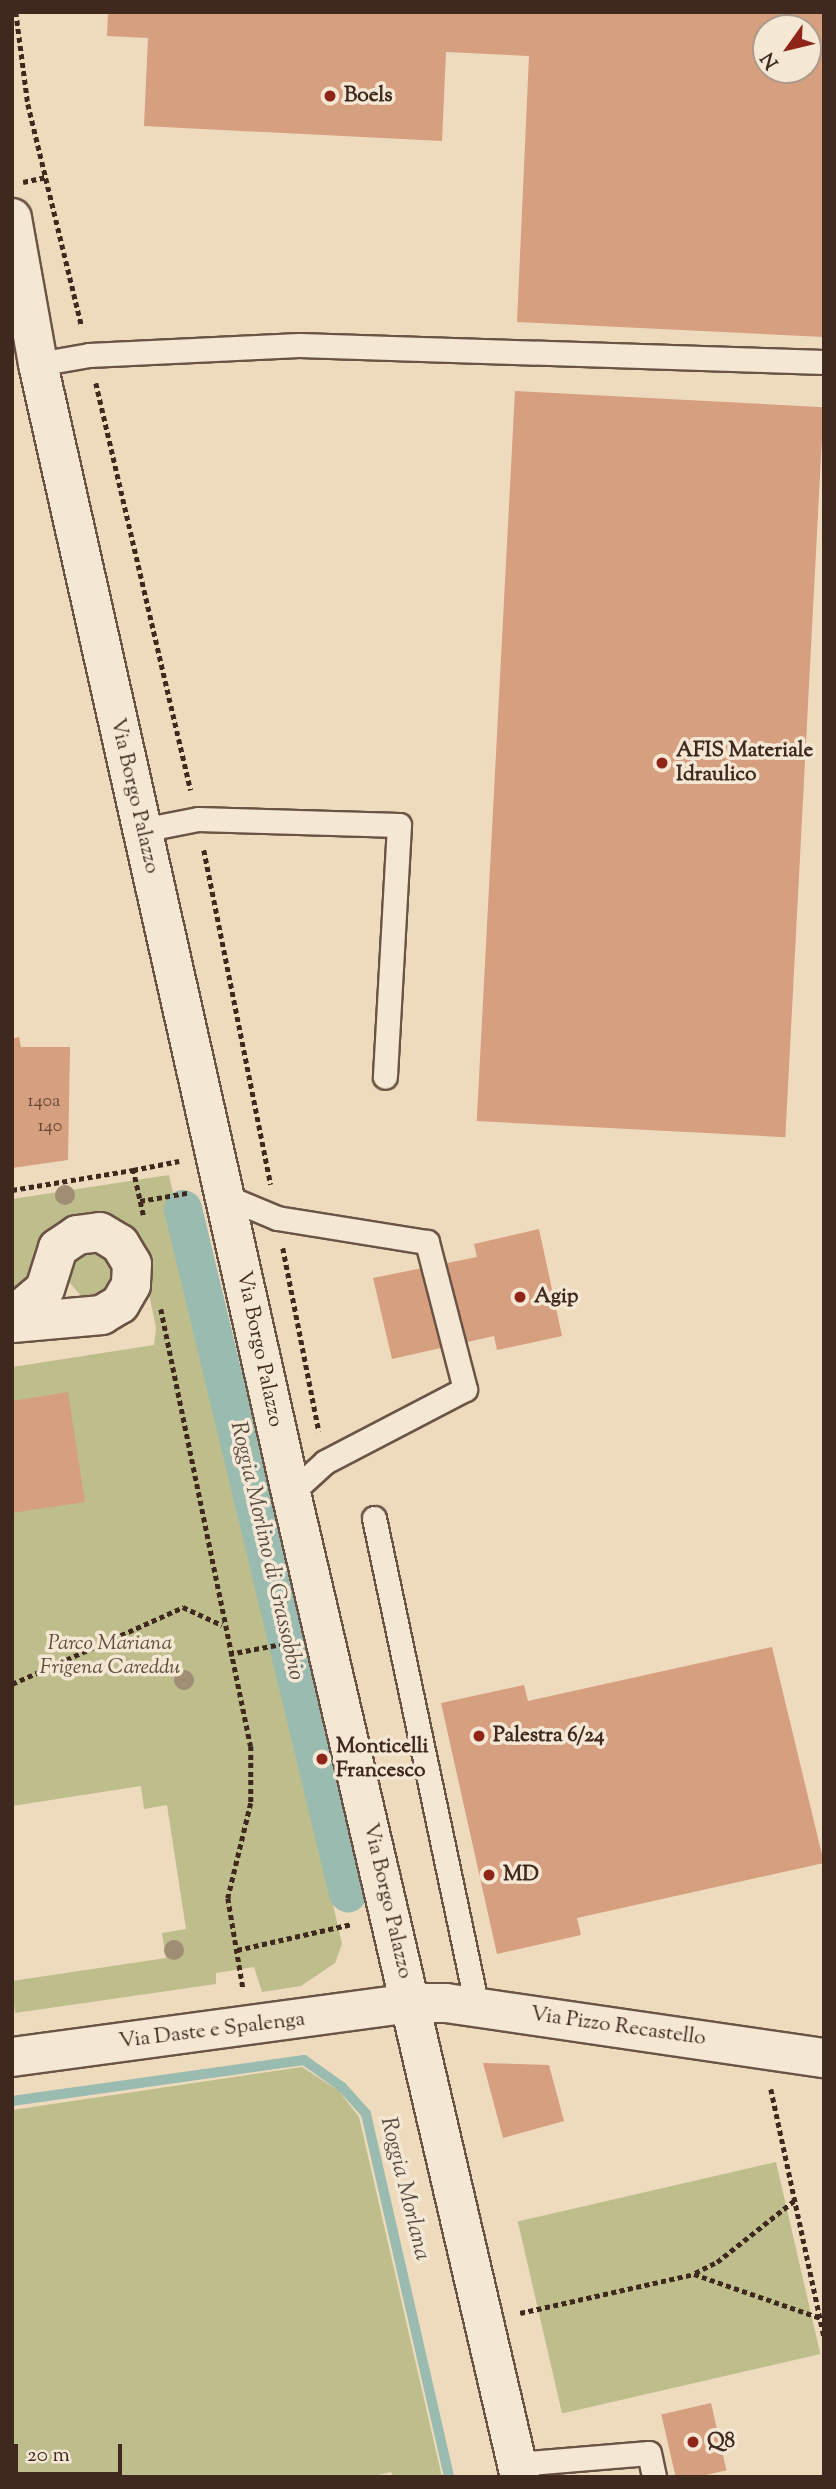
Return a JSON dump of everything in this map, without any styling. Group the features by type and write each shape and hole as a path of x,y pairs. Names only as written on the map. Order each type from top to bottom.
{"main road":[{"name":"Via Borgo Palazzo","path":"15,242 38,364 142,830 212,1194 291,1493 519,2470"},
{"name":"Via Pizzo Recastello","path":"411,2003 477,2007 824,2058"},
{"name":"Via Daste e Spalenga","path":"12,2057 411,2003"}],"lane":[{"path":"38,364 89,355 299,345 824,362"},
{"path":"142,830 198,818 399,825 385,1077"},
{"path":"212,1194 277,1218 427,1242 465,1389 325,1462 291,1493"},
{"path":"374,1518 477,2007"},
{"path":"519,2470 649,2453 654,2477"}],"path":[{"path":"12,185 46,177"},
{"path":"12,1190 190,1158"},
{"path":"133,1170 145,1228"},
{"path":"140,1201 212,1194"},
{"path":"159,1296 223,1625 251,1746 251,1803 228,1898 245,1999"},
{"path":"12,1684 183,1607 223,1625"},
{"path":"229,1654 280,1644"},
{"path":"237,1950 390,1916"},
{"path":"769,2081 824,2337"},
{"path":"485,2320 694,2274 717,2262 795,2200"},
{"path":"694,2274 820,2318"}],"green space":[{"name":"Parco Mariana Frigena Careddu","path":"169,1175 342,1944 335,1963 301,1986 262,1992 254,1967 216,1973 216,1984 15,2013 12,1981 166,1958 162,1933 186,1929 167,1805 144,1809 141,1786 12,1806 12,1367 154,1345 156,1328 142,1260 102,1219 12,1304 12,1199"},
{"path":"91,1247 120,1266 109,1296 84,1299 67,1280 69,1262"},
{"path":"302,2067 339,2091 359,2117 442,2477 393,2477 391,2472 370,2477 12,2477 12,2110"},
{"path":"776,2162 820,2354 562,2414 518,2222"}],"building":[{"path":"108,12 824,12 824,337 517,322 529,56 446,52 442,141 144,126 148,38 107,36"},
{"name":"AFIS Materiale Idraulico","path":"515,391 824,407 785,1137 477,1121"},
{"path":"19,1037 21,1047 70,1047 68,1160 12,1168 12,1039"},
{"path":"539,1229 562,1336 497,1350 494,1336 392,1359 373,1278 477,1257 474,1244"},
{"path":"68,1392 85,1502 12,1513 12,1401"},
{"path":"772,1647 824,1863 577,1918 581,1935 497,1954 441,1703 524,1685 528,1701"},
{"path":"483,2063 549,2065 564,2121 503,2138"},
{"name":"Q8","path":"711,2403 727,2470 697,2477 676,2477 661,2414"}],"waterway":[{"name":"Roggia Morlino di Grassobbio","path":"183,1209 348,1893"},
{"name":"Roggia Morlana","path":"12,2101 304,2060 342,2087 366,2114 449,2477"}],"place":[{"name":"Boels","path":"330,96"},
{"name":"AFIS Materiale Idraulico","path":"662,763"},
{"name":"Agip","path":"520,1297"},
{"name":"Palestra 6/24","path":"479,1736"},
{"name":"Monticelli Francesco","path":"322,1759"},
{"name":"MD","path":"489,1875"},
{"name":"Q8","path":"693,2442"}]}
